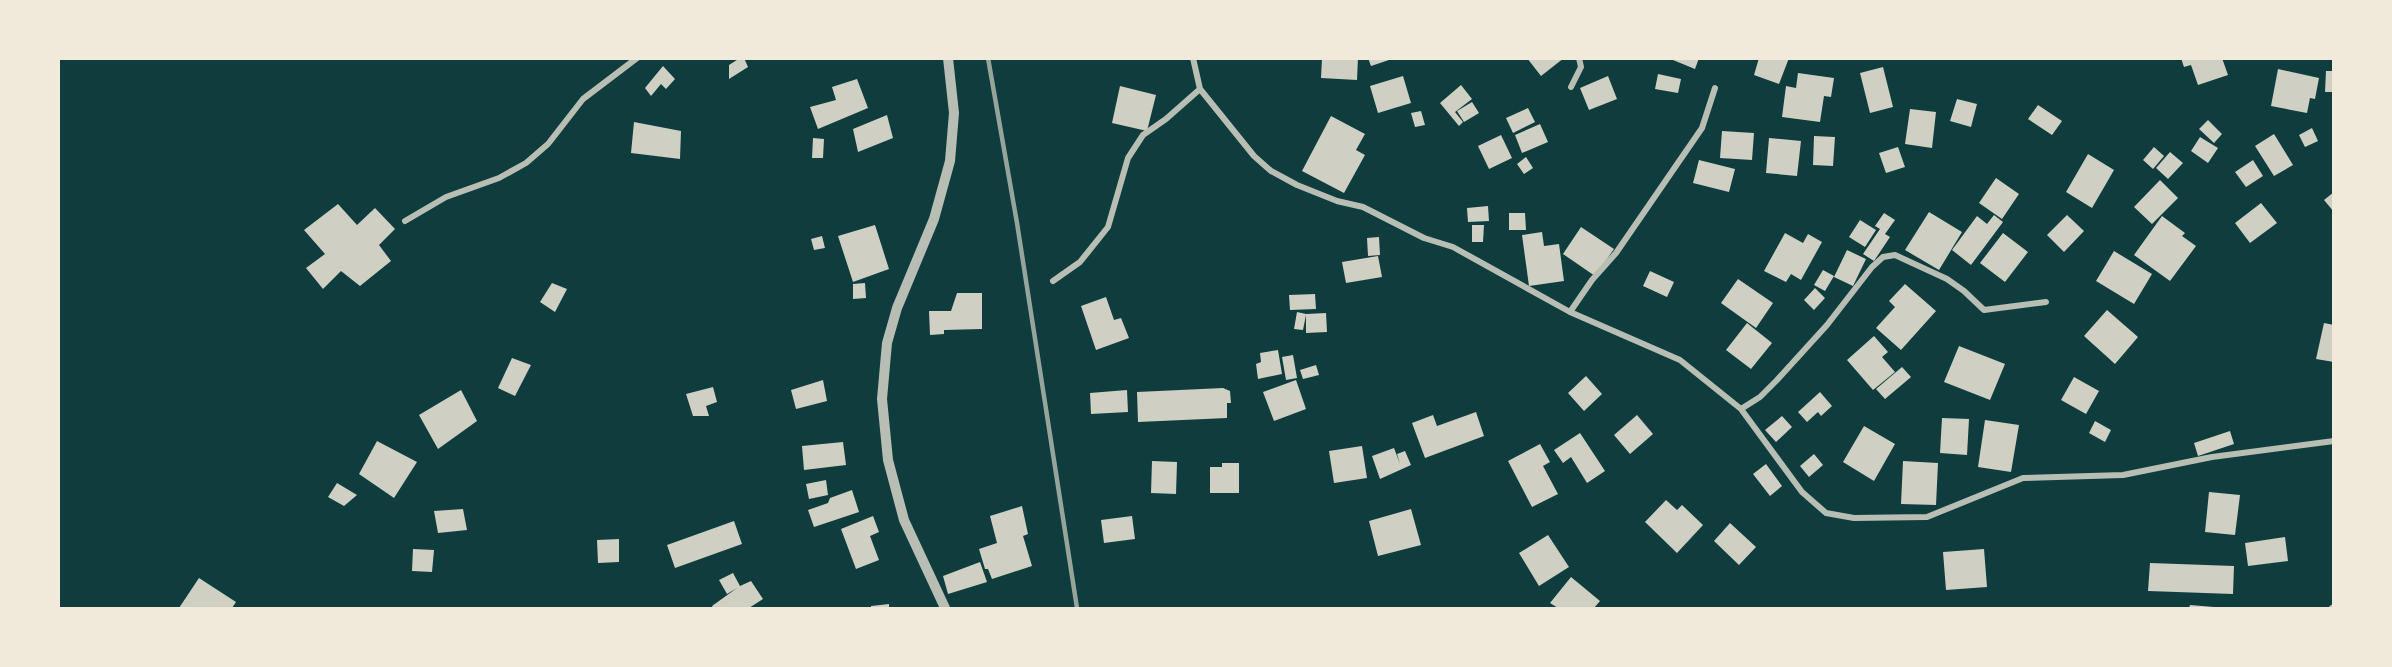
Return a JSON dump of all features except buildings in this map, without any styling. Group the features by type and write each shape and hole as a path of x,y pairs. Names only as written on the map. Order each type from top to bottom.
{"street":[{"path":"405,221 446,197 499,178 526,163 548,144 583,99 637,58"},
{"path":"945,609 904,520 888,460 882,399 887,343 897,308 934,219 950,161 954,113 948,58"},
{"path":"1192,58 1200,89 1254,156 1271,171 1297,185 1337,201 1363,207 1424,237 1453,247 1570,312 1680,360 1741,409 1802,492 1827,513 1854,518 1927,517 2023,478 2123,475 2212,457 2334,441"},
{"path":"1570,87 1581,67 1579,58"},
{"path":"1570,312 1592,280 1616,253 1702,128 1715,88"},
{"path":"1053,281 1080,262 1108,226 1128,158 1143,135 1166,119 1200,89"},
{"path":"1741,409 1760,397 1777,380 1827,325 1872,267 1883,257 1895,255 1947,279 1984,310 2046,302"}],"railway":[{"path":"988,58 1017,223 1077,608"}]}
